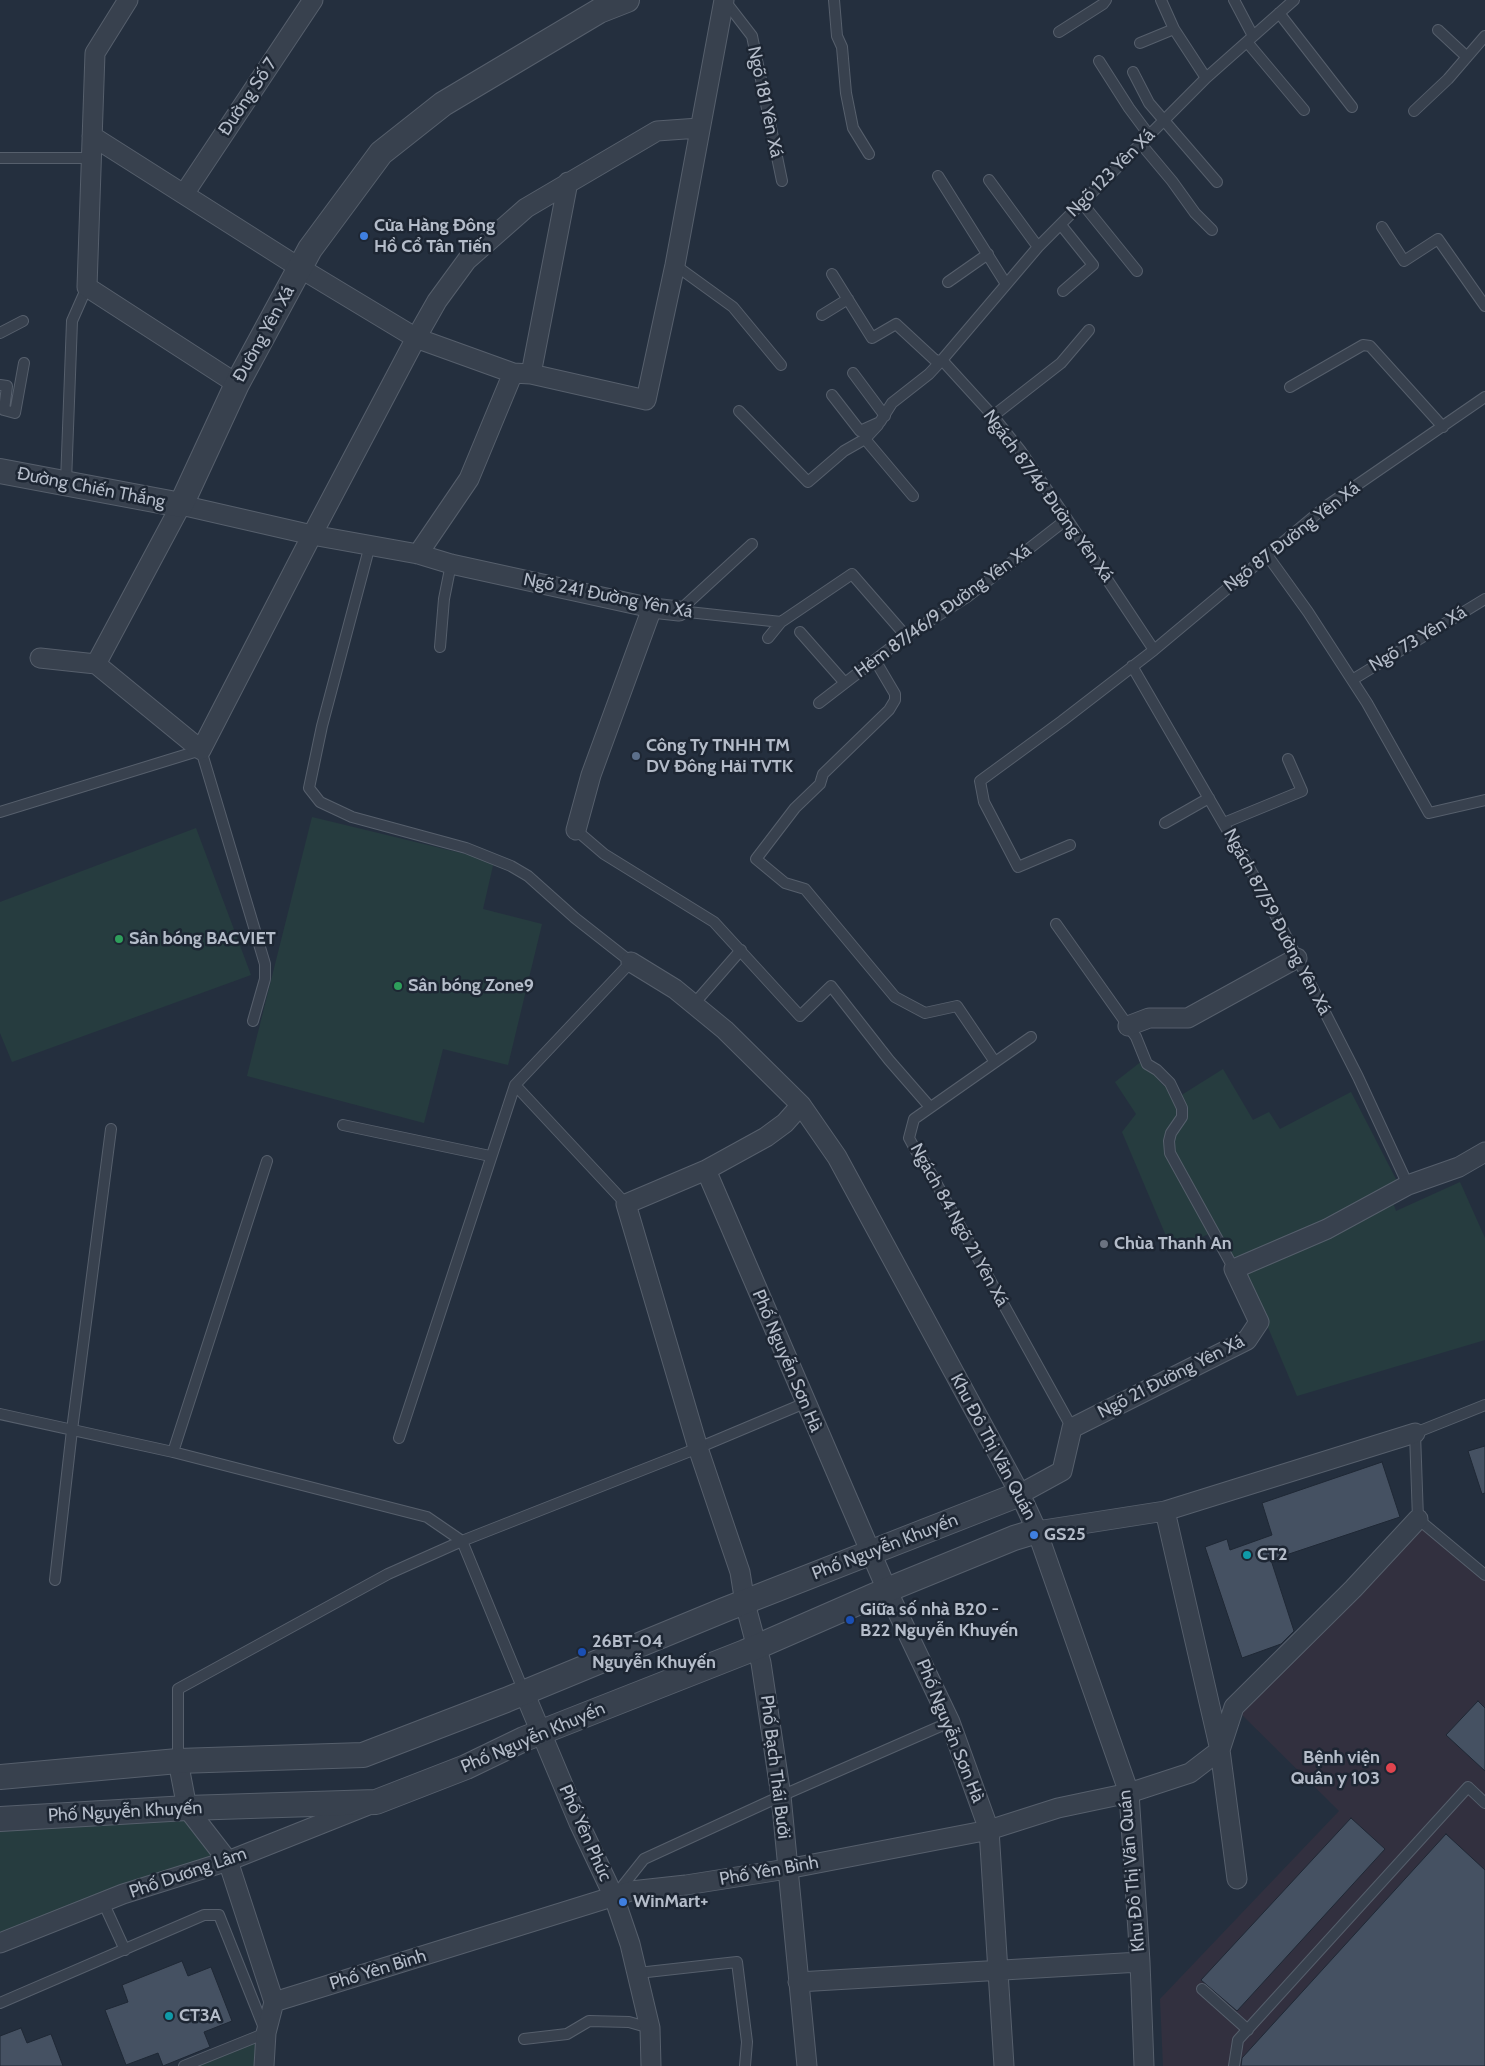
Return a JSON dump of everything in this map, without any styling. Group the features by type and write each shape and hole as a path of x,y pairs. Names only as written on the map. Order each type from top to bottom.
{"street":[{"path":"128,0 95,53 87,287 237,384"},
{"name":"Đường Số 7","path":"184,194 313,0"},
{"name":"Đường Yên Xá","path":"96,664 181,505 237,384 310,249 381,153 444,104 599,11 627,0"},
{"path":"92,136 300,268 416,338 522,373 646,400 676,265 699,128 725,1"},
{"path":"40,658 96,664 201,750 416,338 437,301 467,260 526,208 657,131 699,128"},
{"path":"418,554 469,479 522,373 568,182"},
{"name":"Đường Chiến Thắng","path":"0,470 181,505"},
{"name":"Ngõ 241 Đường Yên Xá","path":"181,505 312,535 418,554 451,564 652,608 679,611"},
{"path":"576,830 591,775 652,608"},
{"path":"1128,1026 1149,1018 1188,1018 1297,958"},
{"name":"Khu Đô Thị Văn Quán","path":"631,962 674,989 724,1030 801,1105 837,1157 1020,1494 1037,1531 1129,1794 1140,1962 1144,2066"},
{"path":"626,1204 706,1170 766,1137 785,1123 801,1105"},
{"path":"1234,1269 1327,1229 1408,1185 1459,1167 1485,1152"},
{"name":"Phố Nguyễn Sơn Hà","path":"706,1170 870,1552 950,1722 989,1830 996,1971 1004,2066"},
{"name":"Phố Bạch Thái Bưởi","path":"626,1204 698,1448 740,1572 757,1647 780,1796 807,2066"},
{"name":"Ngõ 21 Đường Yên Xá","path":"1072,1428 1247,1340 1259,1322 1234,1269"},
{"path":"1020,1494 1062,1471 1072,1428"},
{"path":"1037,1531 1165,1511 1415,1433"},
{"name":"Phố Nguyễn Khuyến","path":"0,1777 178,1761 363,1755 1020,1494"},
{"path":"1165,1511 1220,1750 1237,1879"},
{"path":"1220,1750 1234,1707 1353,1589 1418,1519"},
{"name":"Phố Nguyễn Khuyến","path":"0,1820 187,1808 376,1802 757,1647 887,1590 1014,1538 1037,1531"},
{"name":"Phố Yên Phúc","path":"524,1692 579,1823 614,1897 630,1944 650,2028 651,2066"},
{"name":"Phố Yên Bình","path":"274,2002 631,1891 686,1885 787,1869 989,1830 1058,1808 1129,1794 1190,1773 1220,1750"},
{"path":"178,1761 187,1808 228,1860 274,2002 266,2033 264,2066"},
{"name":"Phố Dương Lâm","path":"0,1943 103,1902 228,1860 376,1802"},
{"path":"798,1982 1140,1962"}],"lane":[{"path":"834,0 837,36 842,47 846,93 853,128 869,154"},
{"path":"1059,32 1106,0"},
{"path":"1161,0 1174,29 1206,78"},
{"path":"1234,0 1250,39 1304,110"},
{"name":"Ngõ 123 Yên Xá","path":"883,419 892,403 942,360 1038,247 1206,78 1294,0"},
{"name":"Ngõ 181 Yên Xá","path":"725,1 752,36 782,182"},
{"path":"1279,14 1352,107"},
{"path":"1140,43 1174,29"},
{"path":"1438,30 1467,57"},
{"path":"1414,110 1448,80 1485,36"},
{"path":"1099,61 1129,108 1150,135"},
{"path":"1134,72 1149,103 1217,182"},
{"path":"1141,144 1195,212 1212,230"},
{"path":"0,158 92,158"},
{"path":"938,176 1006,284"},
{"path":"989,180 1038,247"},
{"path":"1082,203 1137,271"},
{"path":"1061,225 1093,265 1063,291"},
{"path":"1382,227 1404,261 1438,239 1485,306"},
{"path":"948,282 988,254"},
{"path":"676,265 733,307 781,365"},
{"name":"Ngách 87/46 Đường Yên Xá","path":"832,274 872,338 896,324 936,361 942,360 993,416 1020,450 1068,519 1154,650"},
{"path":"66,482 72,321 87,287"},
{"path":"822,315 848,299"},
{"path":"0,332 23,321"},
{"path":"993,416 1061,363 1089,330"},
{"path":"1290,387 1363,345 1370,346 1443,427"},
{"path":"0,385 7,386 4,410 15,413 24,363"},
{"path":"853,373 883,419"},
{"path":"832,395 860,431 883,419"},
{"name":"Ngõ 87 Đường Yên Xá","path":"1070,844 1018,868 984,802 980,781 1062,722 1154,650 1325,507 1485,398"},
{"path":"739,411 808,482 844,451 865,440 883,419"},
{"path":"865,440 914,496"},
{"name":"Hẻm 87/46/9 Đường Yên Xá","path":"819,703 906,636 967,597 1068,519"},
{"path":"679,611 752,544"},
{"path":"370,545 322,726 309,788 320,802 352,817 466,848 511,866 528,876 575,918 631,962 515,1085 490,1156 399,1438"},
{"path":"1267,555 1308,612 1367,703 1429,813 1485,800"},
{"path":"440,647 444,599 451,564"},
{"path":"768,638 781,622 852,574 906,636"},
{"name":"Ngõ 73 Yên Xá","path":"1352,680 1485,599"},
{"name":"Ngõ 241 Đường Yên Xá","path":"679,611 781,622"},
{"path":"800,632 845,683"},
{"path":"875,660 896,694 895,700 888,710 823,774 820,784 795,808 756,859 785,883 806,889 894,997 925,1013 957,1006 994,1062"},
{"name":"Ngách 87/59 Đường Yên Xá","path":"1132,666 1265,895 1358,1077 1408,1185"},
{"path":"0,812 201,750 265,964 265,980 253,1021"},
{"path":"1224,823 1302,791 1288,759"},
{"path":"1165,823 1209,798"},
{"path":"576,830 604,854 714,922 800,1016 831,986 889,1060 930,1108"},
{"path":"1056,924 1136,1036 1147,1064 1157,1070 1170,1083 1182,1108 1182,1117 1171,1133 1169,1142 1170,1153 1234,1269"},
{"path":"693,1005 741,950"},
{"name":"Ngách 84 Ngõ 21 Yên Xá","path":"1031,1037 914,1119 910,1138 1072,1428"},
{"path":"515,1085 626,1204"},
{"path":"343,1126 490,1156"},
{"path":"55,1580 72,1430 111,1129"},
{"path":"173,1452 267,1161"},
{"path":"178,1761 178,1688 388,1574 462,1541 698,1448 805,1403"},
{"path":"1485,1405 1415,1433 1418,1519 1485,1575"},
{"path":"0,1414 173,1452 427,1517 462,1541 524,1692"},
{"path":"614,1897 644,1859 780,1796 950,1722"},
{"path":"1234,2066 1238,2040 1468,1787 1485,1803"},
{"path":"103,1902 125,1950"},
{"path":"0,2003 204,1915 219,1915 266,2033 184,2066"},
{"path":"638,1972 737,1962 747,2042 745,2066"},
{"path":"1202,1989 1248,2030"},
{"path":"524,2038 567,2034 588,2021 629,2022 650,2028"}],"shaded area":[{"name":"Bệnh viện Quân y 103","path":"1418,1519 1485,1575 1485,2066 1163,2066 1160,1999 1339,1811 1234,1707"}],"green space":[{"name":"Sân bóng Zone9","path":"312,817 494,861 483,909 542,924 508,1065 443,1049 424,1123 247,1076"},
{"name":"Sân bóng BACVIET","path":"196,828 251,975 12,1062 0,1033 0,902"},
{"path":"1142,1061 1163,1085 1180,1096 1223,1069 1253,1120 1269,1112 1280,1129 1351,1092 1399,1185 1307,1230 1235,1260 1211,1233 1172,1250 1122,1132 1136,1114 1115,1082"},
{"path":"1460,1182 1485,1238 1485,1340 1297,1396 1245,1273 1361,1222 1392,1200 1396,1211"},
{"path":"185,1811 223,1859 0,1941 0,1823"},
{"path":"265,2035 262,2066 187,2066"}],"building":[{"path":"1485,1446 1485,1493 1482,1494 1468,1451"},
{"name":"CT2","path":"1382,1462 1400,1517 1271,1560 1294,1631 1281,1644 1242,1658 1205,1547 1227,1539 1230,1550 1272,1535 1262,1503"},
{"path":"1478,1701 1485,1708 1485,1771 1446,1735"},
{"path":"1351,1818 1385,1849 1237,2011 1201,1980"},
{"path":"1446,1834 1485,1870 1485,2066 1241,2066 1242,2058"},
{"name":"CT3A","path":"182,1961 188,1976 211,1967 232,2021 204,2032 210,2047 163,2066 158,2053 126,2065 105,2010 128,2002 122,1985"},
{"path":"21,2028 27,2043 51,2034 63,2066 0,2066 0,2036"}],"place":[{"name":"Cửa Hàng Đông Hồ Cổ Tân Tiến","path":"364,236"},
{"name":"Công Ty TNHH TM DV Đông Hải TVTK","path":"636,756"},
{"name":"Sân bóng BACVIET","path":"119,939"},
{"name":"Sân bóng Zone9","path":"398,986"},
{"name":"Chùa Thanh An","path":"1104,1244"},
{"name":"GS25","path":"1034,1535"},
{"name":"CT2","path":"1247,1555"},
{"name":"Giữa số nhà B20 - B22 Nguyễn Khuyến","path":"850,1620"},
{"name":"26BT-04 Nguyễn Khuyến","path":"582,1652"},
{"name":"Bệnh viện Quân y 103","path":"1391,1768"},
{"name":"WinMart+","path":"623,1902"},
{"name":"CT3A","path":"169,2016"}]}
